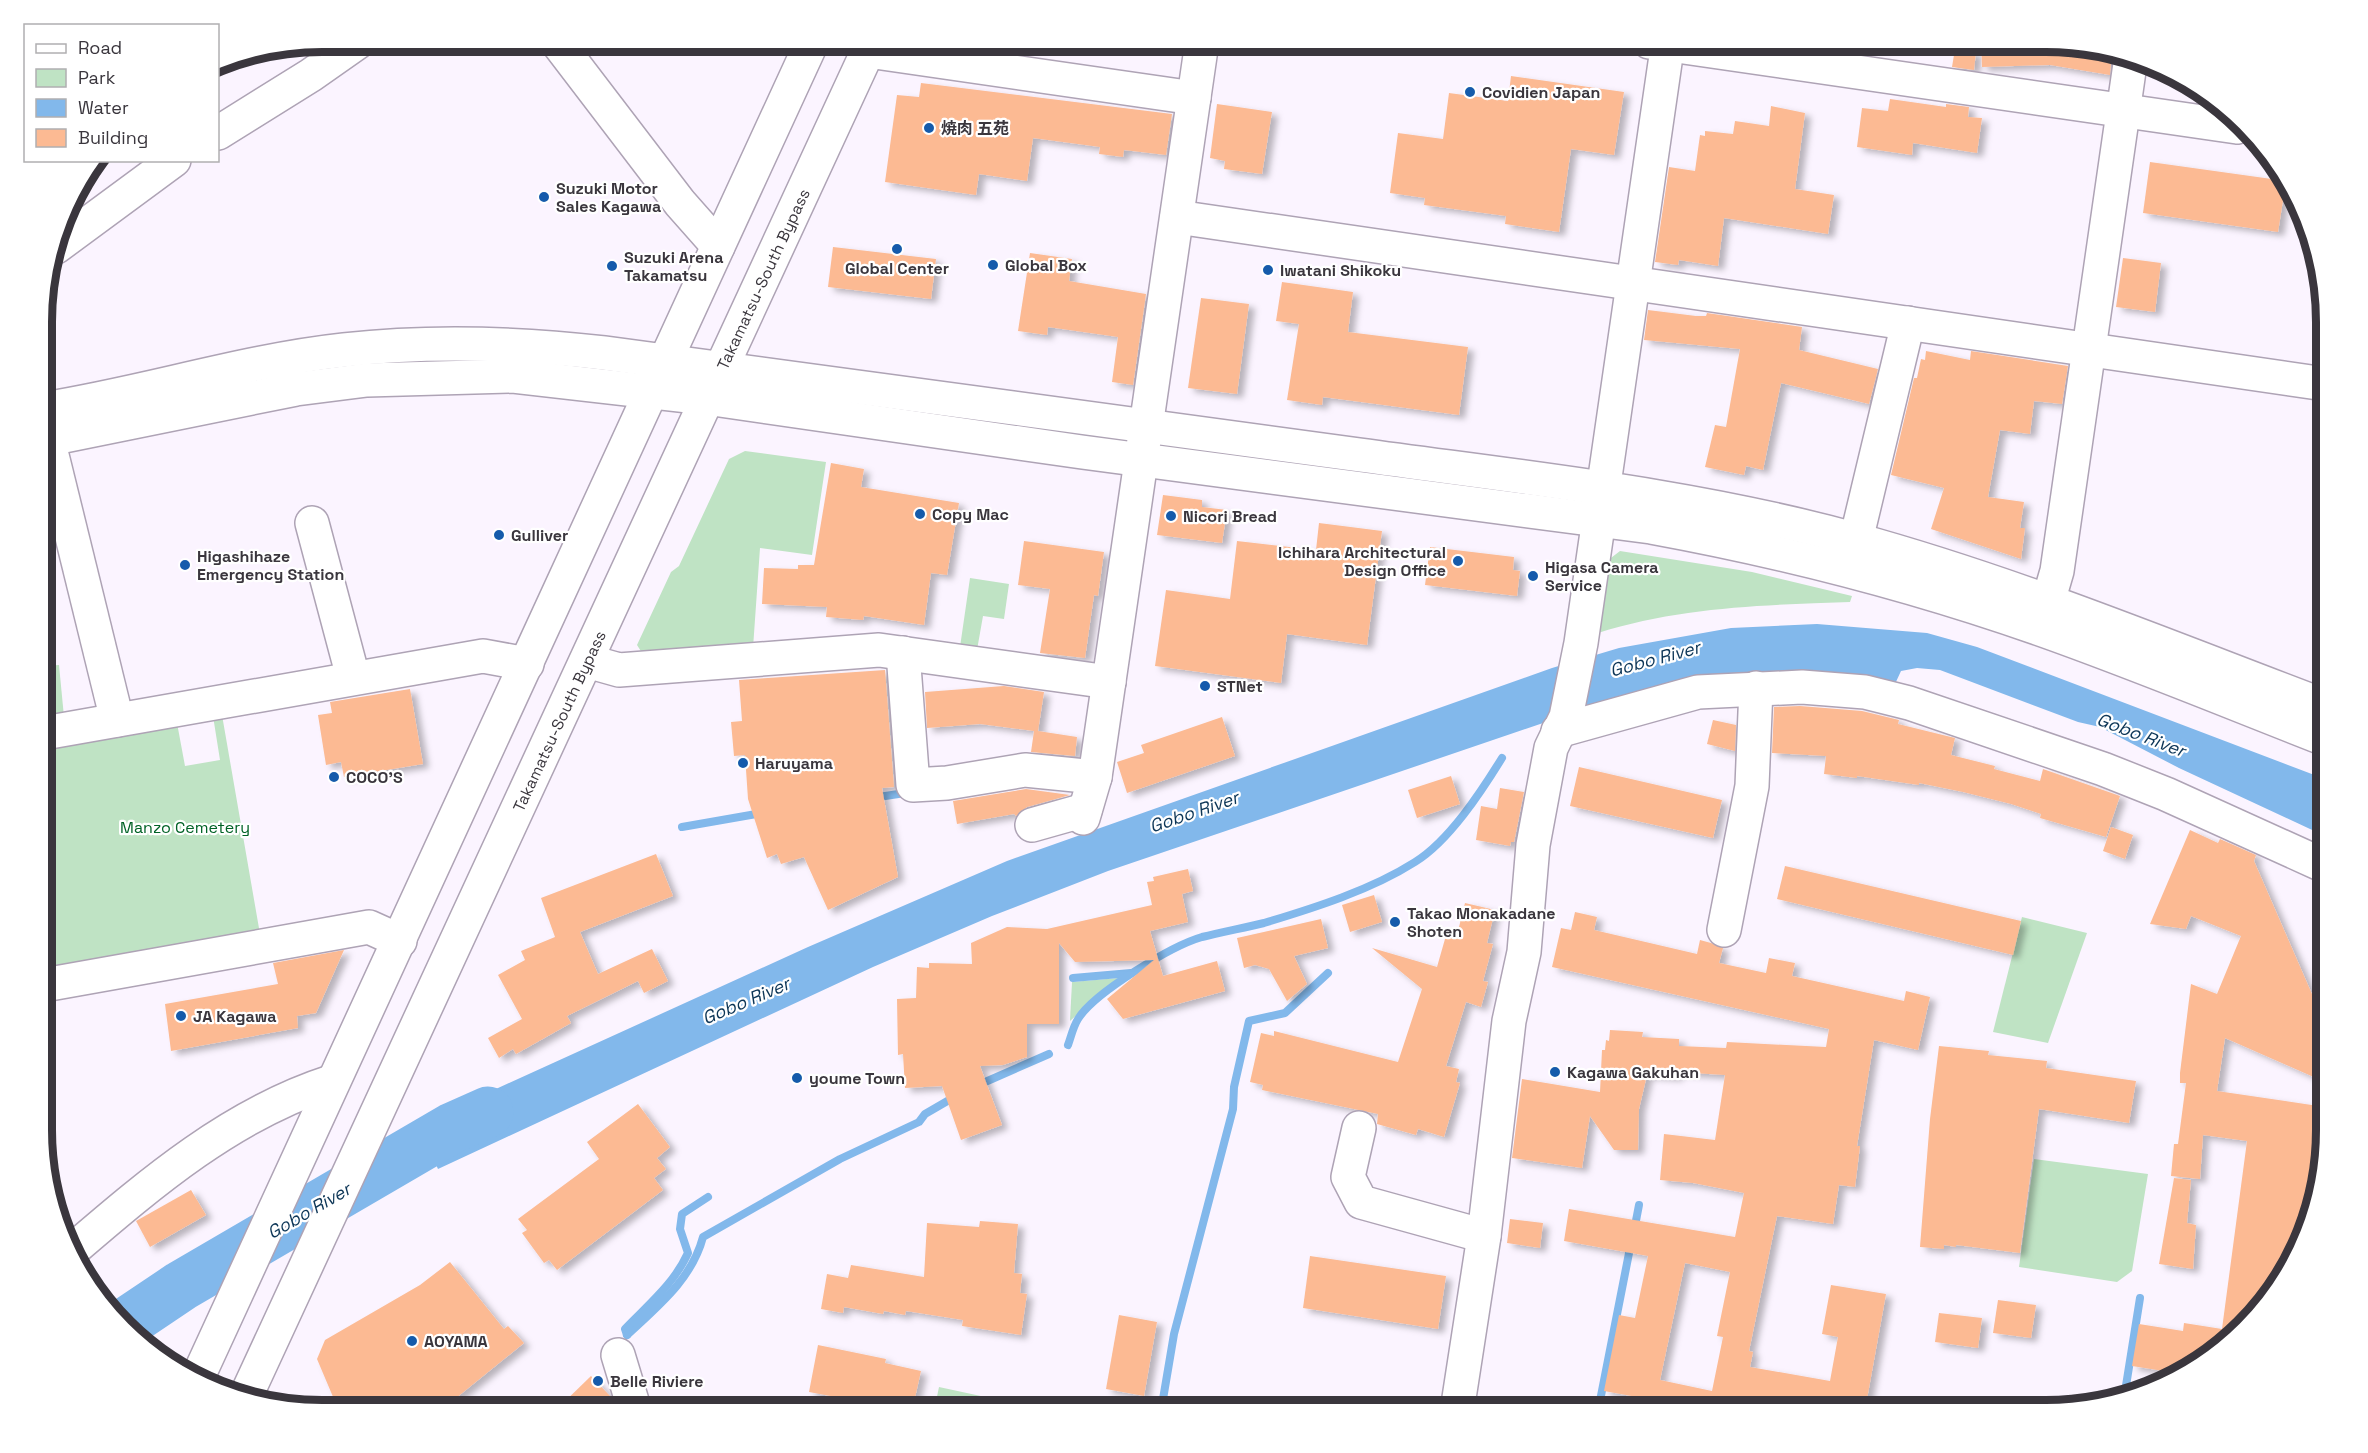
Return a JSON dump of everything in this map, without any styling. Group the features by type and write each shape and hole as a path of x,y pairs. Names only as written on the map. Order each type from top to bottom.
{"main road":[{"path":"219,132 344,52"},
{"path":"565,52 680,203 718,246"},
{"path":"200,1372 331,1082 400,941 807,52"},
{"name":"Takamatsu-South Bypass","path":"249,1390 867,52"},
{"path":"907,52 1194,98"},
{"path":"1032,825 1084,814 1095,777 1201,52"},
{"path":"1459,1400 1484,1236 1509,1021 1524,952 1533,845 1551,748 1562,724 1579,653 1633,284 1661,52"},
{"path":"1723,52 2232,126"},
{"path":"2048,602 2057,571 2130,66"},
{"path":"66,240 171,162"},
{"path":"1177,217 2316,383"},
{"path":"1856,540 1908,323"},
{"path":"52,427 343,350 412,344 525,344 666,361 714,384 1141,459 1652,527 1744,544 1846,569 2038,628 2316,736"},
{"path":"52,428 296,389 367,380 513,376 651,392 714,384 1147,425 1693,503 1856,540 2048,602 2316,703"},
{"path":"52,454 117,720"},
{"path":"312,523 353,677"},
{"path":"587,661 619,670 879,650 1109,682"},
{"path":"903,653 914,785 947,783 1025,770 1095,777"},
{"path":"52,732 353,677 483,656 527,664"},
{"path":"1562,724 1698,692 1802,687 1866,692 1909,703 2113,773 2316,862"},
{"path":"1724,930 1752,786 1756,688"},
{"path":"52,984 369,927 400,941"},
{"path":"78,1245 171,1168 246,1120 294,1094 331,1082"},
{"path":"1359,1128 1348,1177 1361,1202 1484,1236"},
{"path":"618,1355 632,1400"}],"green space":[{"path":"745,451 826,462 812,555 760,548 753,648 644,656 637,645 671,572 679,566 729,459"},
{"path":"1620,551 1752,572 1852,596 1850,602 1754,606 1691,613 1629,624 1598,633 1607,561"},
{"path":"970,578 1009,584 1004,619 983,616 977,650 960,647"},
{"path":"52,665 59,665 64,717 52,719"},
{"name":"Manzo Cemetery","path":"222,715 260,934 52,971 52,745 177,723 185,766 220,760 213,716"},
{"path":"2022,917 2087,933 2048,1043 1993,1032"},
{"path":"1118,978 1070,1021 1072,982"},
{"path":"2034,1159 2148,1174 2132,1271 2117,1282 2019,1267"},
{"path":"939,1387 992,1400 936,1400"}],"water":[{"path":"1817,624 1927,633 1977,647 2316,776 2316,832 2179,768 2100,727 2078,722 1940,670 1917,668 1901,671 1895,684 1549,721 1108,871 992,916 873,967 438,1169 419,1127 485,1094 808,947 1007,861 1552,668 1619,648 1731,628"}],"building":[{"path":"1954,52 1976,52 1974,70 1952,67"},
{"path":"1981,52 2064,53 2111,61 2110,75 2050,65 1982,67"},
{"path":"1511,76 1624,92 1614,155 1571,149 1559,232 1505,224 1506,216 1424,205 1425,198 1390,193 1398,133 1443,139 1449,93 1508,101"},
{"path":"921,83 1172,114 1166,155 1124,150 1123,157 1099,154 1100,147 1033,138 1027,181 979,174 976,195 885,182 897,95 919,97"},
{"path":"1890,99 1946,107 1946,104 1969,107 1968,117 1982,118 1977,153 1913,143 1912,155 1857,147 1862,108 1888,111"},
{"path":"1217,104 1272,112 1262,174 1224,169 1225,161 1210,158"},
{"path":"1771,106 1805,113 1795,189 1834,195 1828,234 1724,218 1718,266 1679,260 1678,265 1655,262 1669,167 1695,171 1700,135 1705,136 1705,131 1733,134 1735,121 1769,126"},
{"path":"2150,162 2274,179 2284,195 2278,232 2143,213"},
{"path":"833,247 936,259 931,299 828,287"},
{"path":"1030,253 1072,259 1069,281 1146,294 1133,385 1112,382 1118,337 1048,327 1047,335 1018,331"},
{"path":"2123,258 2161,263 2155,312 2116,307"},
{"path":"1282,282 1353,292 1348,332 1468,347 1459,415 1323,397 1322,405 1287,400 1299,324 1276,321"},
{"path":"1201,298 1249,304 1237,394 1188,388"},
{"path":"1648,310 1696,316 1706,316 1707,313 1802,327 1799,350 1878,369 1869,404 1781,383 1763,470 1746,466 1744,475 1705,467 1715,425 1726,427 1740,349 1644,340"},
{"path":"1926,351 1970,360 1971,351 2068,366 2062,404 2034,401 2030,434 2000,430 1988,497 2024,502 2020,528 2025,528 2021,559 1931,529 1944,488 1891,475 1914,378 1917,378 1921,359 1925,360"},
{"path":"831,463 864,469 861,487 959,503 947,575 931,573 924,625 864,616 863,620 826,617 827,607 762,604 764,568 798,569 798,565 814,565"},
{"name":"Nicori Bread","path":"1163,495 1202,500 1202,507 1227,510 1222,543 1157,535"},
{"path":"1319,523 1382,531 1367,645 1287,634 1281,683 1155,666 1166,590 1230,599 1237,541 1316,550"},
{"path":"1024,541 1104,552 1098,596 1094,595 1085,658 1040,653 1050,589 1018,585"},
{"path":"1430,547 1514,557 1513,570 1520,571 1517,596 1425,585"},
{"path":"885,670 894,787 882,788 898,877 828,910 804,857 781,864 777,854 767,858 748,799 745,755 734,756 731,722 742,721 739,680"},
{"path":"1004,686 1044,692 1038,731 1077,737 1075,756 1031,752 1034,731 980,724 927,728 925,692"},
{"path":"410,689 423,764 344,777 341,762 326,765 318,715 332,713 330,702"},
{"path":"1800,706 1862,711 1899,720 1898,724 1955,738 1951,755 2040,781 2043,769 2120,796 2106,837 2040,818 2041,814 2011,804 1963,792 1919,783 1919,785 1857,776 1857,778 1824,774 1826,756 1772,753 1774,707"},
{"path":"1222,717 1235,756 1127,793 1117,762 1144,753 1141,745"},
{"path":"1713,720 1736,725 1735,751 1707,744"},
{"path":"1579,767 1722,800 1713,838 1570,806"},
{"path":"1451,776 1460,804 1417,818 1408,790"},
{"path":"1500,788 1524,792 1514,842 1511,842 1510,846 1476,840 1481,806 1497,809"},
{"path":"1026,789 1070,795 1027,807 1016,816 1014,814 957,824 953,801"},
{"path":"2111,827 2133,835 2125,859 2103,851"},
{"path":"2190,830 2218,843 2220,839 2256,855 2254,861 2316,1003 2316,1078 2225,1038 2217,1091 2316,1106 2313,1166 2301,1218 2288,1250 2270,1281 2249,1309 2224,1334 2196,1355 2168,1372 2132,1366 2139,1324 2183,1331 2184,1323 2222,1329 2247,1141 2203,1135 2200,1179 2171,1176 2174,1144 2178,1144 2186,1083 2180,1083 2180,1073 2191,984 2217,994 2241,936 2191,916 2186,929 2150,924"},
{"path":"656,854 673,896 580,932 598,974 652,949 668,981 644,993 638,981 567,1016 571,1023 516,1054 513,1049 499,1058 488,1038 522,1019 498,975 525,960 521,951 555,937 541,898"},
{"path":"1785,866 2021,921 2013,955 1777,899"},
{"path":"1188,869 1193,891 1182,894 1188,922 1150,931 1163,976 1217,961 1225,991 1123,1019 1107,999 1154,960 1075,962 1059,943 1059,1024 1027,1024 1027,1057 1003,1065 980,1066 1002,1125 961,1140 942,1086 905,1088 903,1054 898,1055 897,999 916,998 917,967 929,968 929,963 972,964 971,943 1007,927 1047,929 1152,905 1147,882 1154,881 1153,877"},
{"path":"1374,895 1382,922 1350,932 1342,905"},
{"path":"1465,903 1495,910 1487,943 1493,944 1483,981 1488,982 1481,1007 1466,1002 1446,1066 1459,1069 1456,1082 1460,1083 1444,1137 1418,1129 1416,1135 1377,1124 1378,1114 1262,1090 1263,1085 1250,1082 1261,1033 1274,1036 1274,1031 1398,1062 1422,989 1372,948 1437,967 1447,932 1457,935"},
{"path":"1575,912 1597,917 1594,930 1697,954 1700,940 1711,943 1723,948 1719,963 1766,973 1769,958 1795,963 1792,976 1904,1001 1906,991 1930,997 1918,1050 1874,1040 1857,1146 1860,1146 1855,1187 1839,1185 1833,1224 1777,1216 1749,1351 1753,1352 1750,1367 1830,1381 1838,1337 1822,1334 1831,1285 1886,1294 1867,1400 1654,1400 1604,1391 1619,1315 1635,1318 1648,1256 1564,1241 1569,1209 1735,1237 1744,1193 1693,1183 1660,1180 1664,1134 1715,1140 1725,1075 1677,1072 1677,1077 1647,1075 1639,1109 1638,1150 1614,1150 1590,1116 1582,1168 1512,1158 1522,1079 1600,1092 1602,1050 1605,1050 1606,1040 1609,1041 1610,1030 1643,1032 1642,1037 1679,1039 1679,1046 1726,1048 1727,1042 1826,1047 1829,1029 1552,967 1561,928 1571,930","holes":["1685,1263 1730,1272 1717,1336 1723,1337 1712,1391 1660,1380"]},
{"path":"1321,919 1328,948 1294,956 1307,984 1287,1001 1269,969 1255,965 1244,968 1237,938"},
{"path":"344,950 316,1013 297,1016 298,1028 171,1051 165,1004 278,984 273,963"},
{"path":"1939,1046 1989,1051 1988,1055 2047,1061 2046,1068 2136,1081 2129,1123 2039,1109 2020,1253 1956,1245 1956,1247 1944,1245 1944,1249 1920,1247 1930,1119"},
{"path":"638,1104 670,1147 657,1158 666,1169 654,1178 663,1190 557,1270 549,1260 544,1263 522,1233 527,1230 518,1219 599,1159 587,1142"},
{"path":"2174,1178 2191,1180 2187,1223 2196,1225 2193,1269 2159,1264"},
{"path":"191,1190 206,1215 150,1247 136,1221"},
{"path":"1510,1219 1543,1223 1540,1248 1507,1243"},
{"path":"980,1221 1018,1224 1014,1273 1022,1274 1020,1293 1027,1294 1021,1335 962,1326 963,1320 906,1311 905,1315 884,1311 883,1314 844,1307 843,1313 821,1309 827,1274 848,1278 851,1265 924,1277 927,1223 979,1227"},
{"path":"1310,1256 1446,1276 1438,1329 1303,1308"},
{"path":"450,1262 504,1329 508,1326 524,1343 454,1400 334,1400 317,1359 325,1340 420,1285"},
{"path":"1998,1300 2036,1305 2031,1338 1993,1333"},
{"path":"1939,1313 1982,1318 1978,1348 1935,1342"},
{"path":"1119,1315 1157,1322 1144,1396 1106,1389"},
{"path":"818,1345 886,1359 885,1363 921,1371 914,1400 836,1400 836,1397 809,1392"},
{"path":"591,1376 612,1400 566,1400"}],"waterway":[{"path":"1068,1045 1076,1022 1087,1008 1116,984 1153,960 1202,937 1264,923 1361,890 1415,862 1428,853 1452,829 1502,758"},
{"path":"872,798 905,793"},
{"path":"682,827 762,813"},
{"path":"1073,978 1131,973"},
{"path":"1163,1400 1174,1334 1233,1109 1234,1087 1249,1021 1285,1013 1328,973"},
{"path":"976,1086 1049,1054"},
{"path":"627,1335 662,1302 682,1279 691,1266 703,1237 840,1159 919,1122 925,1114 956,1096"},
{"name":"Gobo River","path":"130,1321 181,1286 452,1128 488,1112"},
{"path":"627,1335 625,1329 668,1284 688,1253 680,1229 682,1214 708,1197"},
{"path":"1634,1231 1639,1205"},
{"path":"1600,1400 1631,1243"},
{"path":"2126,1388 2140,1298"}],"place":[{"name":"Covidien Japan","path":"1470,92"},
{"name":"焼肉 五苑","path":"929,128"},
{"name":"Suzuki Motor Sales Kagawa","path":"544,197"},
{"name":"Global Center","path":"897,249"},
{"name":"Global Box","path":"993,265"},
{"name":"Suzuki Arena Takamatsu","path":"612,266"},
{"name":"Iwatani Shikoku","path":"1268,270"},
{"name":"Copy Mac","path":"920,514"},
{"name":"Nicori Bread","path":"1171,516"},
{"name":"Gulliver","path":"499,535"},
{"name":"Ichihara Architectural Design Office","path":"1458,561"},
{"name":"Higashihaze Emergency Station","path":"185,565"},
{"name":"Higasa Camera Service","path":"1533,576"},
{"name":"STNet","path":"1205,686"},
{"name":"Haruyama","path":"743,763"},
{"name":"COCO'S","path":"334,777"},
{"name":"Takao Monakadane Shoten","path":"1395,922"},
{"name":"JA Kagawa","path":"181,1016"},
{"name":"Kagawa Gakuhan","path":"1555,1072"},
{"name":"youme Town","path":"797,1078"},
{"name":"AOYAMA","path":"412,1341"},
{"name":"Belle Riviere","path":"598,1381"}]}
